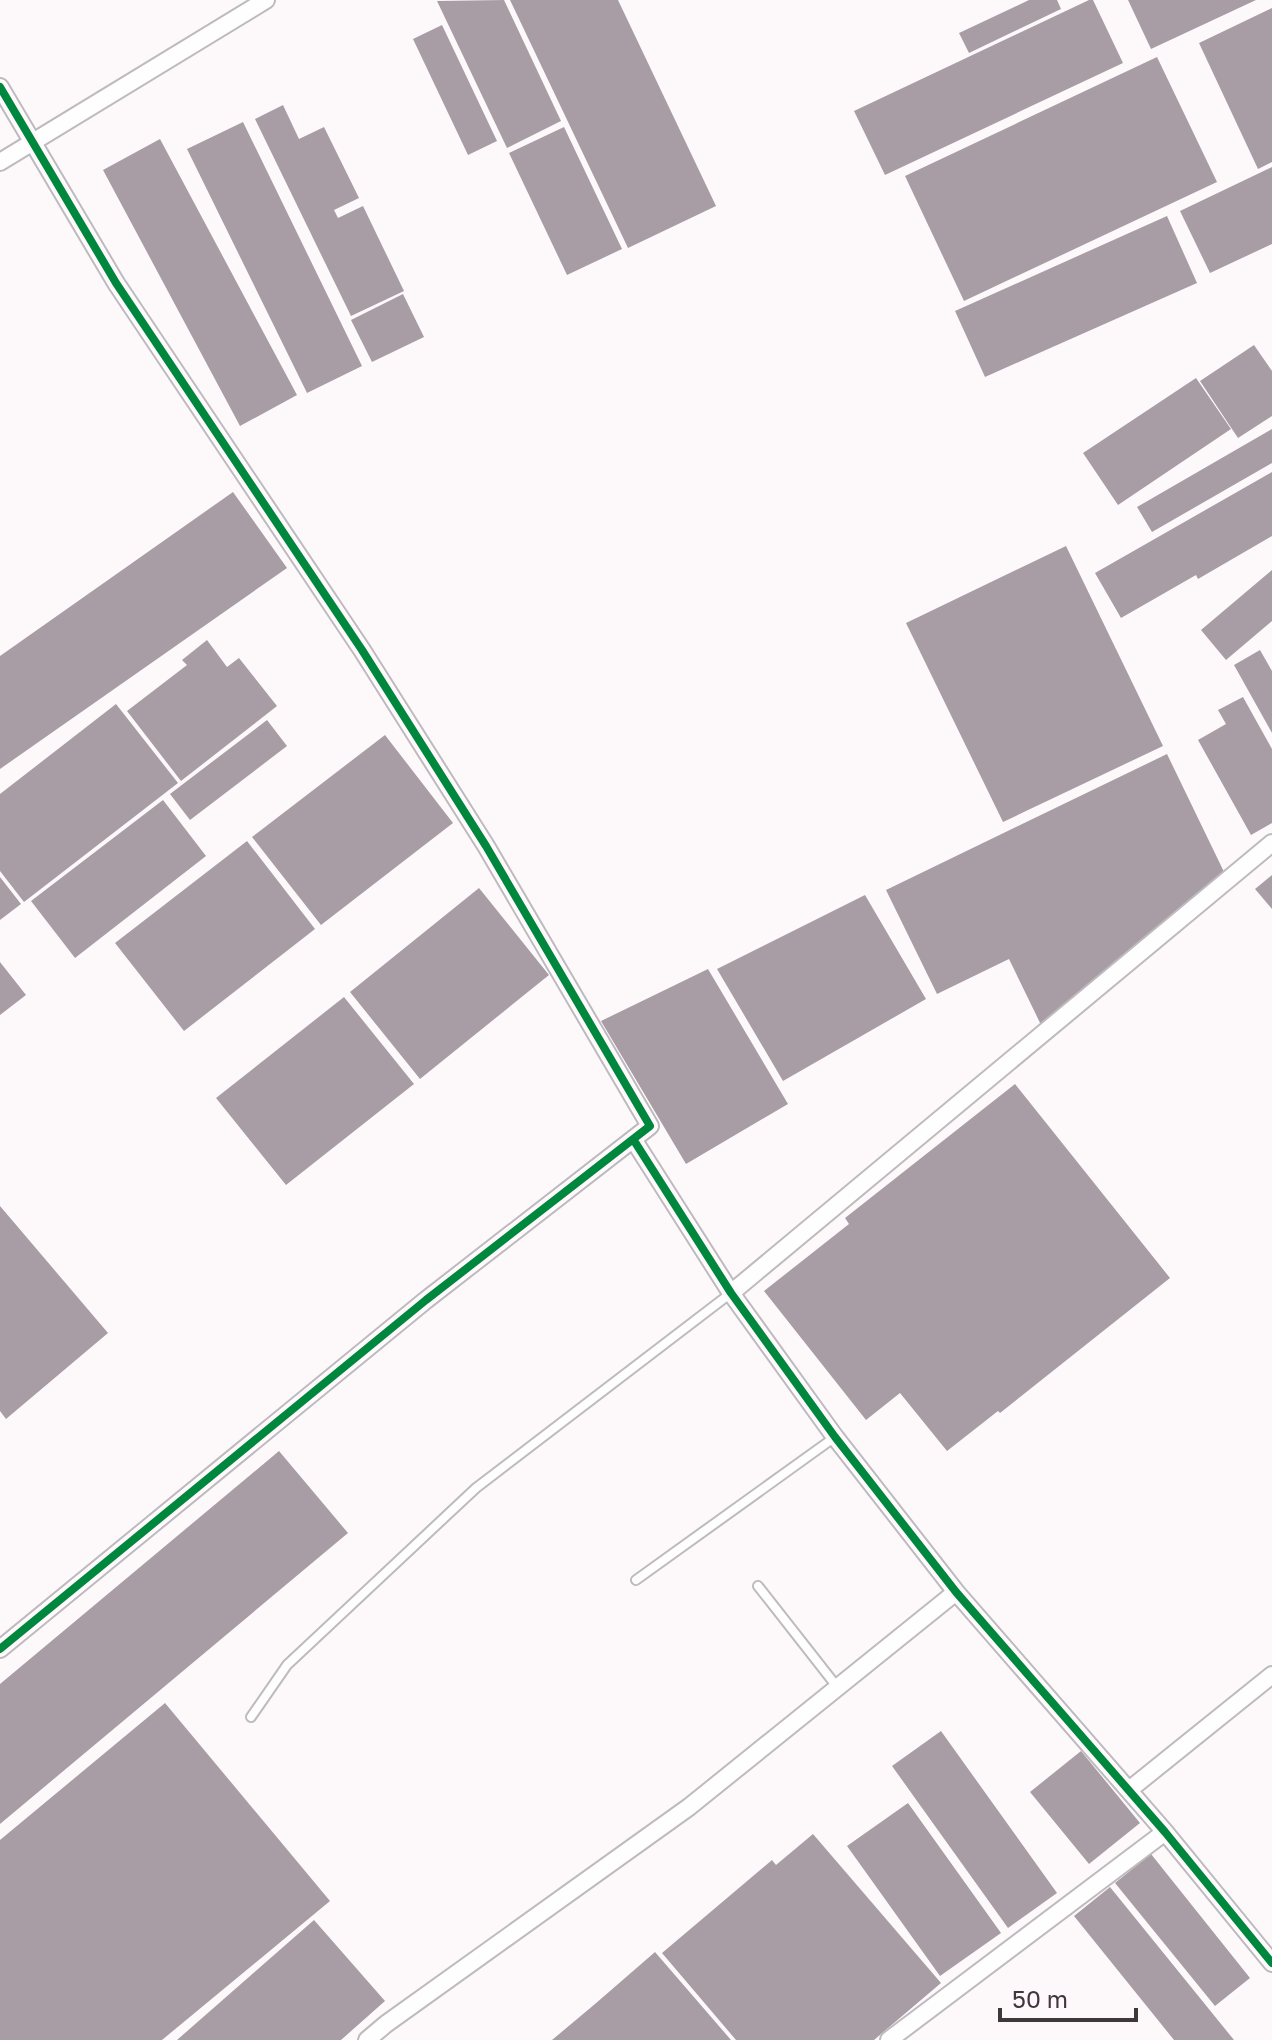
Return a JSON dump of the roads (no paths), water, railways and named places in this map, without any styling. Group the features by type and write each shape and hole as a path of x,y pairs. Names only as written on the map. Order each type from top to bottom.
{"street":[{"path":"0,162 266,0"},
{"path":"0,87 116,283 353,637 486,846 650,1126 414,1310 0,1649"},
{"path":"731,1293 1272,843"},
{"path":"633,1139 731,1293 835,1437 956,1592 1165,1832 1272,1963"},
{"path":"367,2040 689,1807 956,1592"},
{"path":"1129,1790 1272,1675"},
{"path":"889,2040 1165,1832"}],"lane":[{"path":"251,1717 287,1665 476,1488 731,1293"},
{"path":"636,1580 835,1437"},
{"path":"758,1586 838,1688"}]}
